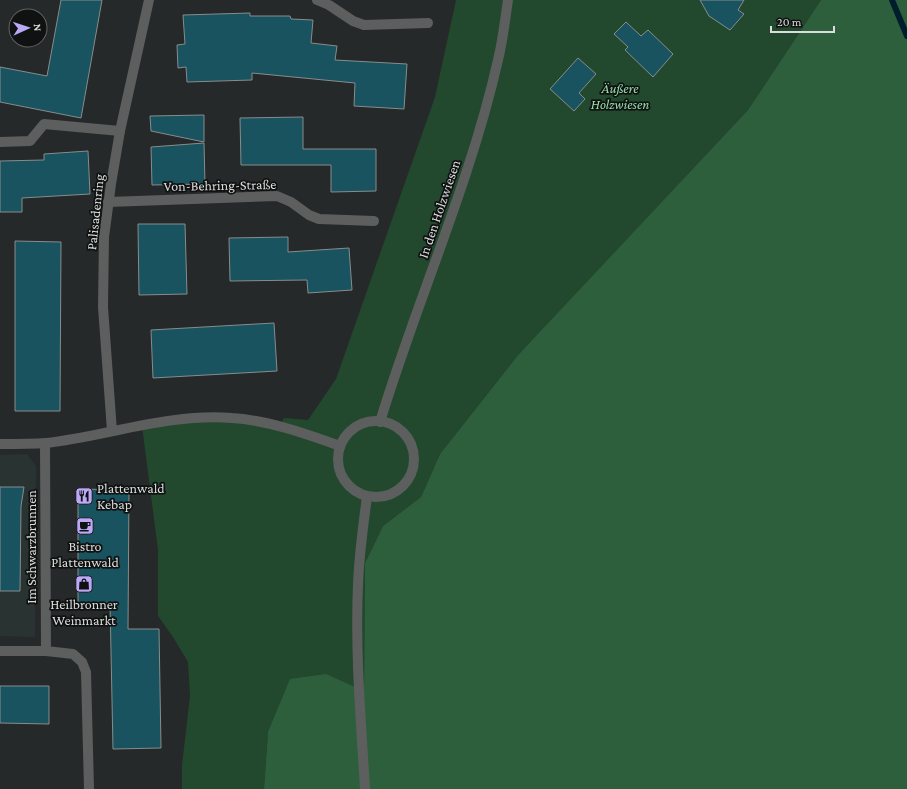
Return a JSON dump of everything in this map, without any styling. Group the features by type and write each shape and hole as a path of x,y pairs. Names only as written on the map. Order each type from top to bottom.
{"street":[{"name":"Palisadenring","path":"112,431 103,307 104,237 108,202 120,131 149,0"},
{"path":"317,0 329,5 353,22 364,25 428,23"},
{"name":"In den Holzwiesen","path":"380,422 392,382 446,234 475,146 498,59 508,0"},
{"path":"0,142 30,141 44,124 120,131"},
{"name":"Von-Behring-Straße","path":"108,202 277,196 291,202 309,215 319,219 374,221"},
{"path":"0,444 45,443 158,423 204,417 233,418 266,424 306,434 340,446"},
{"path":"367,422 380,422 386,422 397,427 411,442 414,451 413,470 408,482 395,493 380,498 367,497 356,492 346,483 340,472 338,456 343,440 354,428 367,422"},
{"name":"Im Schwarzbrunnen","path":"45,443 46,651"},
{"path":"365,789 358,661 358,585 361,539 367,497"},
{"path":"0,651 46,651 73,654 82,662 86,672 89,789"}],"shaded area":[{"path":"27,454 36,466 35,637 0,636 0,455"}],"green space":[{"name":"Äußere Holzwiesen","path":"456,0 821,0 748,110 518,355 440,454 421,497 383,526 365,563 364,691 268,732 264,789 182,789 182,765 190,696 188,662 158,616 158,550 142,426 204,417 279,427 284,418 308,420 336,379 435,97"},
{"path":"821,0 907,0 907,789 264,789 268,732 290,679 326,674 364,691 365,563 383,526 421,497 440,454 518,355 748,110"}],"building":[{"path":"61,0 102,0 81,118 0,102 0,67 47,76"},
{"path":"700,0 744,0 738,10 744,14 730,30 709,16"},
{"path":"250,13 250,16 290,16 291,19 313,20 311,43 337,46 335,60 407,64 404,109 354,106 355,83 252,73 252,80 187,82 186,67 178,68 177,45 185,44 183,15"},
{"path":"626,22 641,36 648,30 673,54 653,77 625,50 628,47 614,34"},
{"path":"578,58 596,74 579,93 585,99 574,111 550,89"},
{"path":"204,115 204,142 151,131 150,116"},
{"path":"303,117 303,149 376,149 376,191 331,192 331,165 241,165 240,118"},
{"path":"204,143 205,184 152,185 151,147"},
{"path":"88,151 90,194 22,198 22,212 0,212 0,161 44,160 44,154"},
{"path":"138,224 185,224 187,294 139,295"},
{"path":"288,237 288,252 349,248 352,290 308,293 307,280 230,281 229,238"},
{"path":"15,241 61,242 60,411 15,411"},
{"path":"274,323 277,371 153,378 151,330"},
{"path":"0,487 24,487 21,506 20,591 0,591"},
{"path":"78,489 129,490 128,629 159,629 161,748 113,749 110,603 78,603"},
{"path":"0,686 49,686 49,724 0,723"}],"waterway":[{"path":"892,0 907,36"}],"place":[{"name":"Plattenwald Kebap","path":"84,496"},
{"name":"Bistro Plattenwald","path":"85,526"},
{"name":"Heilbronner Weinmarkt","path":"84,584"}]}
